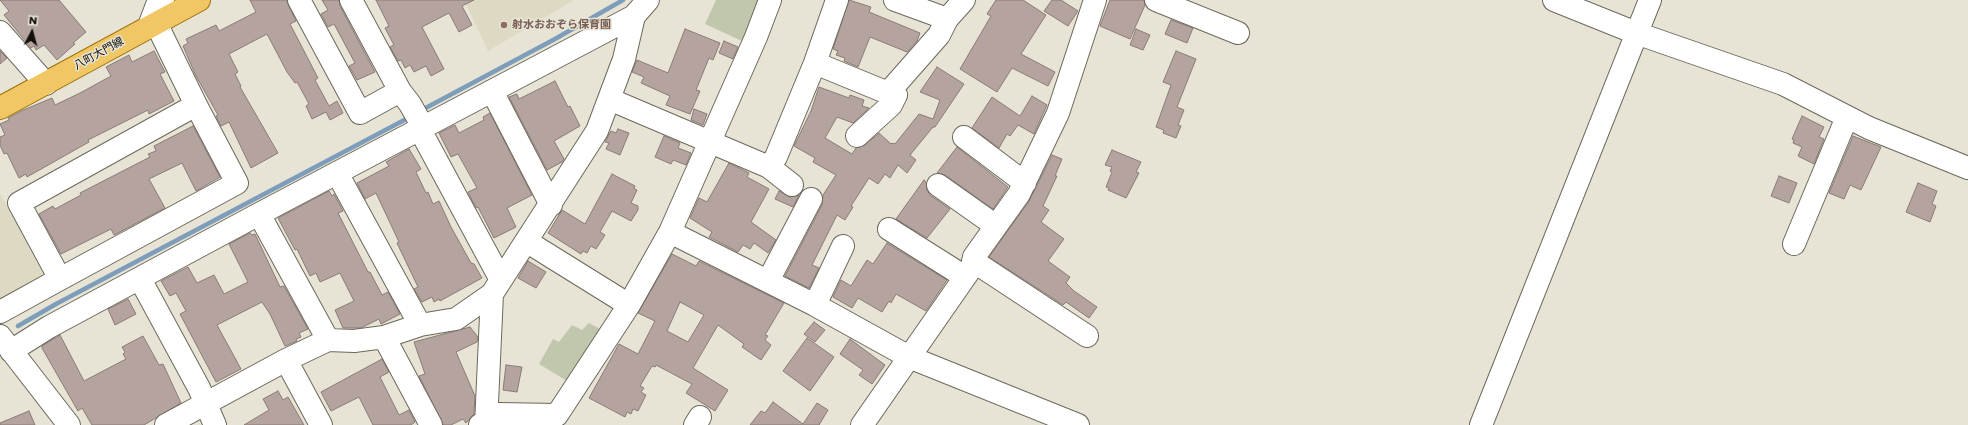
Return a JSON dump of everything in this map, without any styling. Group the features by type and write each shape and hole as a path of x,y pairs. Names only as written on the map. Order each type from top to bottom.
{"main road":[{"name":"八町大門線","path":"0,108 46,84 152,24 199,0"}],"street":[{"path":"0,312 236,183 152,24 157,5 163,0"},
{"path":"299,0 360,113 414,114 492,91 641,6"},
{"path":"351,0 414,114 497,287 484,424"},
{"path":"484,424 499,414 561,420 670,232 770,0"},
{"path":"769,167 776,157 815,63 837,0"},
{"path":"895,0 947,19"},
{"path":"815,63 888,93 939,35 947,19 964,0"},
{"path":"862,425 969,269 974,257 1019,194 1058,113 1095,0"},
{"path":"1156,0 1238,34"},
{"path":"1554,0 1636,33 1783,84 1869,128 1968,168"},
{"path":"1481,425 1530,307 1650,0"},
{"path":"166,425 286,360 328,340 354,341 384,337 420,325 456,319 497,287 597,131 624,59 641,6"},
{"path":"0,32 46,84"},
{"path":"857,136 891,105 896,95 892,90"},
{"path":"492,91 551,204"},
{"path":"609,98 769,167 792,185"},
{"path":"60,279 19,203 196,105"},
{"path":"69,425 6,343 48,327 337,173 414,114"},
{"path":"1794,244 1848,117"},
{"path":"964,137 1025,183"},
{"path":"337,173 420,325"},
{"path":"938,185 996,226"},
{"path":"768,281 812,199"},
{"path":"259,214 328,340"},
{"path":"889,229 969,269 1087,336"},
{"path":"670,232 815,305 909,357 1078,425"},
{"path":"526,241 629,305"},
{"path":"815,305 843,246"},
{"path":"140,279 199,388 205,405 215,425"},
{"path":"384,337 431,425"},
{"path":"286,360 321,425"}],"shaded area":[{"name":"射水おおぞら保育園","path":"464,0 574,0 488,51"},
{"path":"0,193 43,274 41,281 0,302"}],"green space":[{"path":"716,0 763,0 744,42 705,24"},
{"path":"589,323 606,332 567,381 539,364 553,339 559,342 572,325 582,330"}],"building":[{"path":"0,0 59,0 86,32 57,60 44,45 36,50 34,46 31,48 4,15 9,11"},
{"path":"250,0 286,0 296,21 290,24 318,78 315,80 329,106 337,101 343,113 330,120 326,112 312,119 306,106 309,104 297,82 295,83 287,72 267,34 229,54 238,72 235,74 241,86 240,87 278,153 251,168 229,122 221,126 216,116 218,115 196,76 183,46 188,43 186,39 216,25 219,31 256,12"},
{"path":"322,0 339,0 340,6 375,72 357,80 349,66 355,63 334,24 328,27 321,14 328,10"},
{"path":"376,0 474,0 462,6 472,25 459,32 449,13 422,27 444,69 431,76 426,66 414,72 410,65 405,68 401,60 398,61 390,47 394,45 385,28 389,26"},
{"path":"849,0 871,7 869,12 920,33 917,41 907,52 870,37 858,67 844,61 845,58 836,55 838,51 833,49"},
{"path":"996,0 1023,0 1046,15 1021,54 1055,72 1048,86 1012,68 997,92 960,69 991,16 987,14"},
{"path":"1052,0 1061,0 1078,11 1068,26 1044,11"},
{"path":"1110,0 1144,0 1145,5 1130,39 1100,26"},
{"path":"1171,20 1193,28 1187,43 1165,34"},
{"path":"685,29 720,43 713,60 709,58 696,90 700,91 690,114 666,105 670,96 641,83 644,77 632,72 637,60 668,73"},
{"path":"1136,29 1150,35 1143,50 1130,45"},
{"path":"724,41 738,47 733,59 719,53"},
{"path":"0,51 7,58 0,64"},
{"path":"154,51 165,72 160,74 174,101 149,114 148,110 88,140 89,142 27,177 26,174 19,178 7,153 4,154 0,145 0,137 5,135 0,124 9,120 8,118 21,111 52,98 55,105 80,93 111,76 106,67 129,55 132,62"},
{"path":"1176,51 1196,59 1177,107 1184,110 1178,125 1181,126 1176,138 1163,133 1164,130 1156,127 1171,85 1163,82"},
{"path":"937,67 964,84 935,127 933,127 910,155 916,160 907,173 898,165 890,178 885,174 878,184 869,178 851,206 853,207 845,220 837,215 812,265 819,268 809,288 785,276 822,205 823,195 836,175 813,162 815,158 794,146 811,111 819,87 849,98 850,95 864,100 862,106 869,108 853,123 837,117 825,138 852,154 856,148 865,145 879,133 891,144 895,144 919,114 933,119 940,100 920,92"},
{"path":"555,81 568,107 570,106 580,126 554,141 564,159 562,162 547,170 509,97 517,94 519,99"},
{"path":"1032,96 1047,105 1034,134 1018,125 1010,136 1007,134 999,148 972,128 992,97 1020,116"},
{"path":"694,109 707,114 703,125 691,120"},
{"path":"490,113 532,195 507,208 516,227 494,238 478,207 476,208 468,192 477,188 458,154 451,157 439,133 455,125 459,133 484,120 483,117"},
{"path":"1802,116 1824,127 1819,137 1824,139 1814,164 1798,156 1802,147 1793,143 1794,140 1792,139"},
{"path":"193,126 220,177 196,191 182,163 149,179 165,208 114,235 111,229 61,254 39,214 53,206 55,209 81,195 80,193 150,157 148,154 156,151 154,146"},
{"path":"618,129 629,133 620,155 606,149 609,143 605,142 611,131 616,133"},
{"path":"664,136 680,143 678,148 691,153 686,165 673,160 671,164 655,157"},
{"path":"1853,136 1881,147 1861,190 1850,185 1844,199 1829,193"},
{"path":"957,147 1008,187 993,209 945,175 937,173"},
{"path":"409,149 421,169 416,172 426,193 428,192 433,204 439,201 451,227 471,263 474,264 482,278 440,301 439,299 434,302 432,297 422,302 414,289 418,287 397,243 399,242 376,193 365,199 357,183 389,166 386,162"},
{"path":"1112,150 1141,162 1136,172 1139,173 1126,198 1108,190 1109,188 1106,187 1112,172 1110,171 1112,167 1105,165"},
{"path":"1052,155 1062,159 1055,176 1057,176 1043,206 1049,210 1041,222 1064,239 1048,261 1070,277 1066,283 1074,291 1097,307 1089,318 1066,302 1063,305 989,257 1029,201"},
{"path":"729,163 749,173 747,177 769,189 751,222 776,240 768,253 754,243 750,249 743,245 738,252 709,237 712,232 690,218 699,198 707,202"},
{"path":"612,174 635,186 634,189 637,190 631,203 638,206 638,210 631,221 612,211 600,232 605,235 596,249 591,246 587,253 583,251 581,254 548,233 562,210 585,224"},
{"path":"1779,176 1797,183 1789,203 1771,196"},
{"path":"924,180 930,195 950,209 927,238 896,219"},
{"path":"1918,183 1937,191 1932,204 1936,206 1930,222 1906,212"},
{"path":"329,191 332,196 334,194 343,211 338,213 368,272 370,272 382,295 388,292 400,314 381,324 379,319 361,328 343,328 335,310 354,301 340,273 320,282 316,273 310,276 297,249 295,250 278,218"},
{"path":"779,191 790,197 799,195 793,207 775,199"},
{"path":"250,233 252,235 255,234 280,287 284,286 308,329 299,333 301,337 296,339 297,341 285,346 270,314 262,302 217,325 241,369 216,382 180,314 186,311 176,293 170,296 161,281 188,267 197,283 214,275 224,294 248,282 229,244"},
{"path":"887,243 947,280 926,311 896,294 891,303 889,301 882,312 858,298 852,308 833,297 841,280 851,286 867,260 873,264"},
{"path":"672,254 696,266 699,261 784,303 765,335 768,336 765,340 771,345 761,360 742,347 744,344 718,325 693,368 728,390 715,411 686,393 692,384 656,365 655,367 652,366 640,386 644,388 641,392 646,395 638,411 633,409 631,414 627,412 625,417 589,398 619,344 638,354 655,321 638,313","holes":["680,302 704,315 688,342 667,331"]},
{"path":"528,261 546,272 536,288 518,278"},
{"path":"128,299 136,314 115,325 108,309"},
{"path":"814,322 825,330 815,342 804,334"},
{"path":"470,327 478,337 477,342 456,352 475,396 474,414 466,423 463,419 451,425 443,425 419,376 425,374 414,342"},
{"path":"60,335 84,381 126,359 123,354 125,352 122,347 143,336 159,365 163,364 181,403 144,425 92,425 82,408 78,411 42,348 42,346"},
{"path":"807,338 834,357 810,391 783,371"},
{"path":"850,339 885,365 872,384 859,375 863,370 840,354"},
{"path":"382,359 389,372 380,377 399,415 409,410 415,422 411,425 373,425 359,397 331,411 321,392"},
{"path":"506,365 522,367 517,392 503,390"},
{"path":"278,391 283,400 288,397 304,425 244,425 269,410 263,399"},
{"path":"773,402 803,424 817,403 828,410 819,425 750,425 761,411 765,413"},
{"path":"29,411 35,425 0,425 0,423"}],"waterway":[{"path":"420,111 555,39 623,0"},
{"path":"18,326 56,304 410,117"}],"place":[{"name":"射水おおぞら保育園","path":"504,25"}]}
